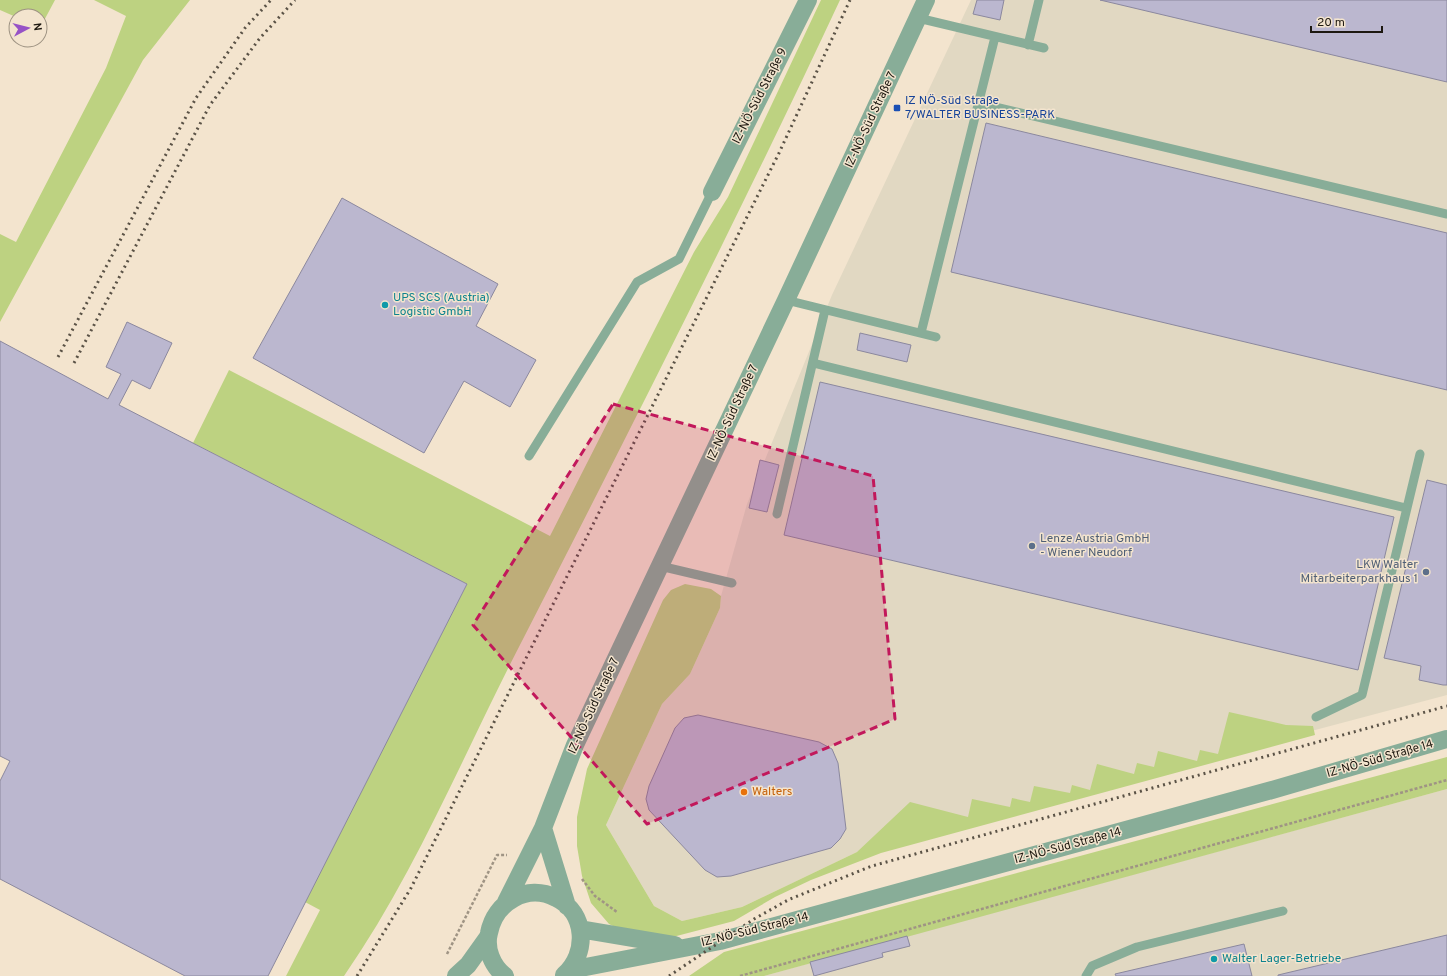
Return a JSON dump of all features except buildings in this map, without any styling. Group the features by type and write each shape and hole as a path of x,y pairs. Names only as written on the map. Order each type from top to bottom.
{"street":[{"name":"IZ-NÖ-Süd Straße 9","path":"712,192 808,0"},
{"name":"IZ-NÖ-Süd Straße 7","path":"506,902 543,828 575,745 786,300 926,0"},
{"name":"IZ-NÖ-Süd Straße 14","path":"567,973 735,937 1272,790 1447,739"},
{"path":"543,828 567,906"},
{"path":"505,976 494,963 488,950 490,924 496,912 506,902 524,894 544,894 557,898 567,906 575,917 580,929 581,943 579,956 567,973"},
{"name":"IZ-NÖ-Süd Straße 14","path":"580,929 687,947"},
{"path":"456,976 468,965 488,937"}],"lane":[{"path":"1028,44 1039,0"},
{"path":"918,18 1044,48"},
{"path":"921,333 995,36"},
{"path":"978,102 1447,214"},
{"path":"529,456 637,282 679,258 712,192"},
{"path":"786,300 936,337"},
{"path":"777,514 825,310"},
{"path":"813,363 1406,508"},
{"path":"1316,717 1362,696 1420,454"},
{"path":"660,566 732,583"},
{"path":"1086,976 1092,966 1137,947 1283,911"}],"path":[{"path":"740,976 1447,780"}],"highlighted area":[{"path":"613,404 873,476 895,719 647,824 473,625"}],"shaded area":[{"path":"971,0 1447,0 1447,695 857,852 742,907 682,921 654,906 606,825 662,704 690,674 720,608 721,596 747,504 832,295"},
{"name":"Walter Lager-Betriebe","path":"1447,789 1447,976 764,976 907,936"}],"green space":[{"path":"0,0 55,0 48,13 48,8 8,8 8,14 0,10"},
{"path":"94,0 190,0 143,60 0,322 0,234 16,242 106,68 126,16"},
{"path":"821,0 840,0 684,322 501,683 417,854 394,896 344,976 286,976 320,910 305,902 467,584 193,443 229,370 550,536 694,252 728,197"},
{"path":"685,584 711,589 721,596 720,608 690,674 662,704 606,825 654,906 682,921 742,907 857,852 910,802 968,817 972,799 1010,807 1012,798 1030,802 1034,786 1070,793 1072,785 1090,790 1097,764 1134,774 1137,763 1154,767 1158,751 1197,761 1200,750 1218,754 1229,712 1286,725 1313,726 1315,735 881,853 811,880 775,897 734,921 665,939 635,937 609,924 591,903 582,876 577,846 577,817 587,769 663,600 671,590"},
{"path":"1447,757 1447,789 764,976 689,976 724,952"}],"railway":[{"path":"58,357 196,98 245,28 271,0"},
{"path":"74,363 210,105 260,38 295,0"},
{"path":"357,976 411,888 779,153 850,0"},
{"path":"669,976 754,919 788,900 872,866 1447,706"}],"place":[{"name":"IZ NÖ-Süd Straße 7/WALTER BUSINESS-PARK","path":"897,108"},
{"name":"UPS SCS (Austria) Logistic GmbH","path":"385,305"},
{"name":"Lenze Austria GmbH - Wiener Neudorf","path":"1032,546"},
{"name":"LKW Walter Mitarbeiterparkhaus 1","path":"1426,572"},
{"name":"Walters","path":"744,792"},
{"name":"Walter Lager-Betriebe","path":"1214,959"}]}
